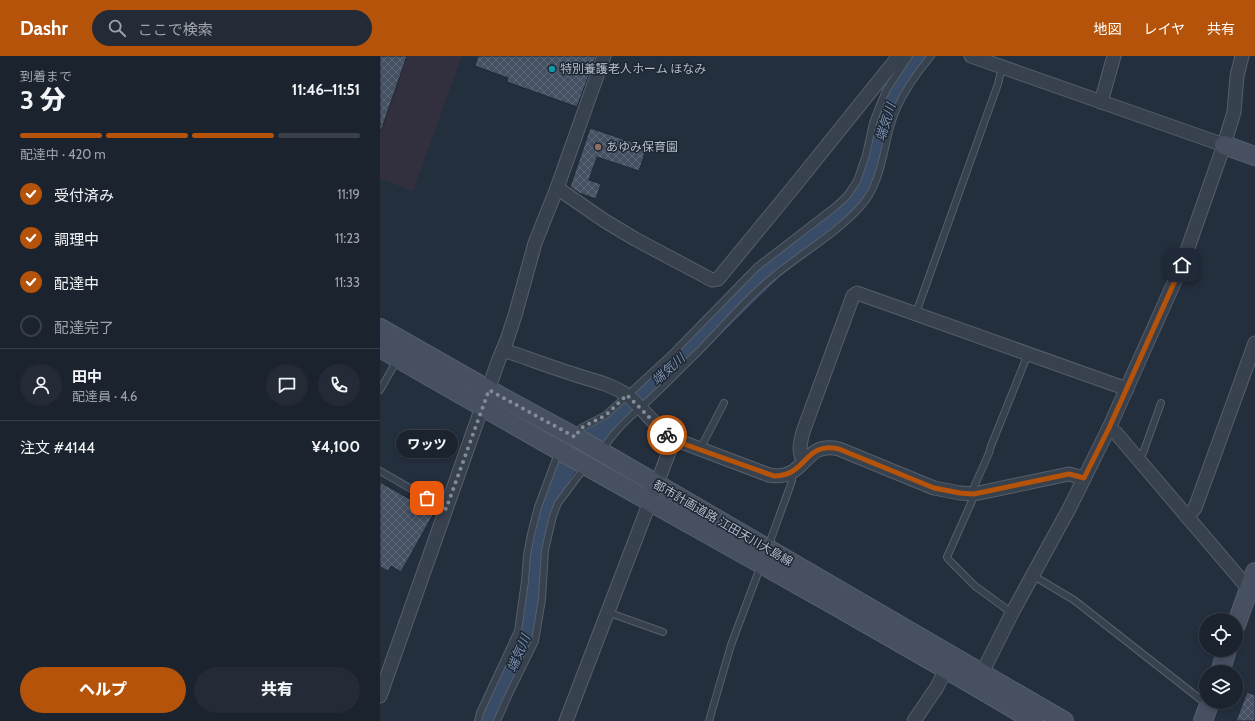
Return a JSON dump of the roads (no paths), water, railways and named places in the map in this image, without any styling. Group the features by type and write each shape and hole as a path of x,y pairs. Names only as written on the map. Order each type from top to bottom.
{"street":[{"path":"380,696 503,350 516,312 535,243 557,188 604,56"},
{"path":"557,188 605,221 635,239 712,280 718,279 899,56"},
{"path":"971,56 1255,156"},
{"path":"1101,102 1114,56"},
{"path":"982,673 1032,575 1069,509 1109,428 1182,265 1234,112 1237,76 1242,56"},
{"path":"804,461 801,457 800,448 804,429 853,296 857,293 1127,389"},
{"name":"都市計画道路 江田天川大島線","path":"380,328 656,484 764,556 946,669 1034,721"},
{"path":"1187,517 1195,508 1255,343"},
{"name":"都市計画道路 江田天川大島線","path":"380,348 482,408 575,458 649,501 764,556 982,673 1064,721"},
{"path":"503,350 601,382 614,388 628,396 662,431 674,440 769,475 781,476 790,473 797,469 816,451 821,448 831,447 934,488 960,493 974,494 1069,474 1084,478"},
{"path":"1109,428 1116,433 1138,458 1252,593"},
{"path":"566,721 649,501 674,440"},
{"path":"1242,613 1252,593 1255,572"},
{"path":"914,721 937,687 946,669"},
{"path":"1203,721 1206,709"}],"lane":[{"path":"578,439 581,428 606,415 628,396 671,355 757,267 836,207 853,188 860,174 873,123 887,89 909,56"},
{"path":"599,451 624,422 706,344 758,289 773,276 838,228 862,205 879,172 892,120 900,102 931,56"},
{"path":"916,313 998,84 1002,67"},
{"path":"1012,613 975,586 947,557 972,501 976,482 990,453 991,446 1028,354"},
{"path":"380,390 398,359"},
{"path":"700,450 724,403"},
{"path":"1138,458 1143,453 1161,403"},
{"path":"478,721 480,713 518,631 527,555 538,507 575,458"},
{"path":"497,721 535,641 542,599 545,550 553,516 558,503 579,476 575,458"},
{"path":"380,471 446,509"},
{"path":"709,721 731,645 792,481 790,473"},
{"path":"1032,575 1074,600 1199,698"},
{"path":"607,612 663,632"}],"waterway":[{"name":"端気川","path":"487,721 528,632 532,602 535,554 541,521 551,495 563,472 574,456 586,443 684,356 775,267 835,217 862,188 870,171 882,126 891,100 918,56"}],"place":[{"name":"特別養護老人ホーム ほなみ","path":"552,69"},
{"name":"あゆみ保育園","path":"598,147"},
{"name":"ワッツ","path":"427,498"}]}
